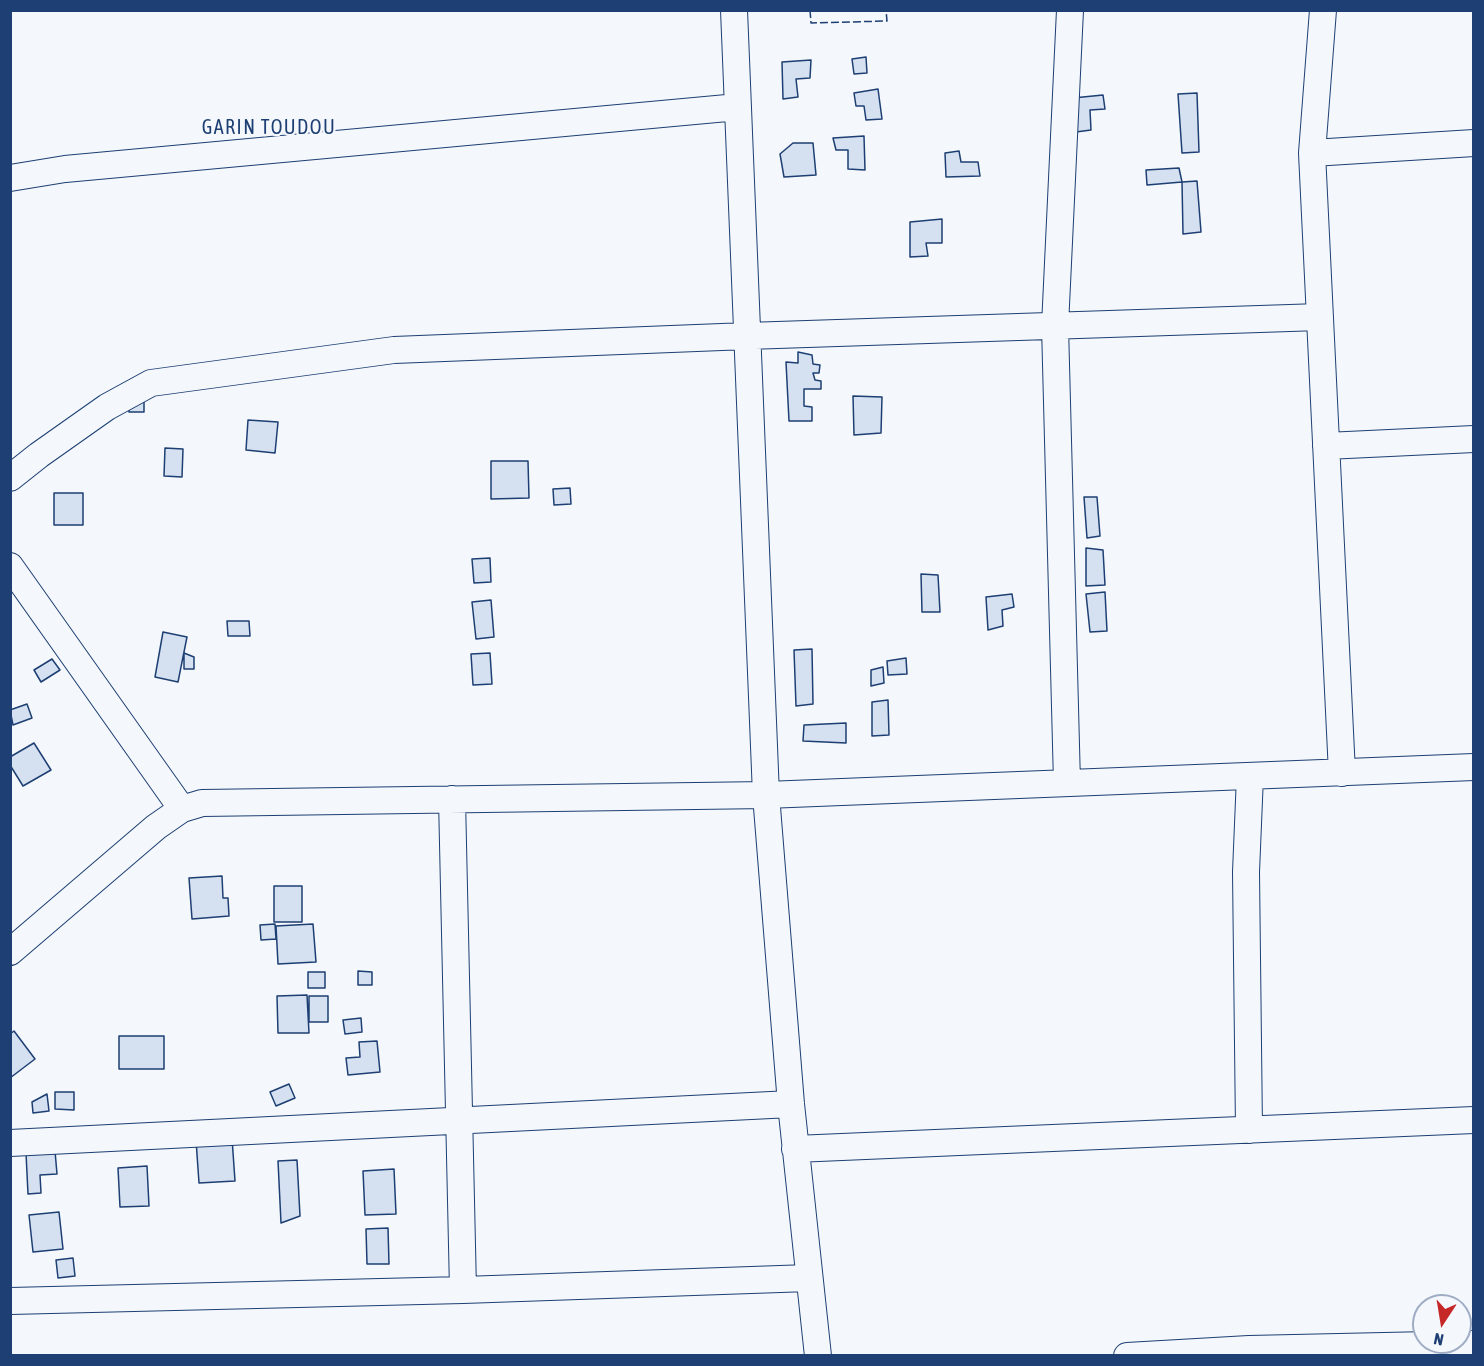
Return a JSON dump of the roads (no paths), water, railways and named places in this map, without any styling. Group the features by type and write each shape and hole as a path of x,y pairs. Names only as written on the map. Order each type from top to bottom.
{"street":[{"path":"734,10 766,795 795,1149 818,1356"},
{"path":"1067,783 1054,326 1070,10"},
{"path":"1323,10 1312,153 1342,773"},
{"path":"10,178 65,169 738,107"},
{"path":"1312,153 1473,143"},
{"path":"10,478 107,406 151,382 394,350 1320,317"},
{"path":"1326,446 1473,439"},
{"path":"10,566 182,808"},
{"path":"10,952 156,827 182,808 202,803 766,795 1473,767"},
{"path":"1250,776 1246,872 1250,1130"},
{"path":"452,800 463,1290"},
{"path":"10,1143 791,1104"},
{"path":"795,1149 1473,1120"},
{"path":"10,1301 463,1290 809,1278"},
{"path":"1128,1356 1249,1349 1473,1344"}],"district":[{"name":"GARIN TOUDOU","path":"269,128"}]}
